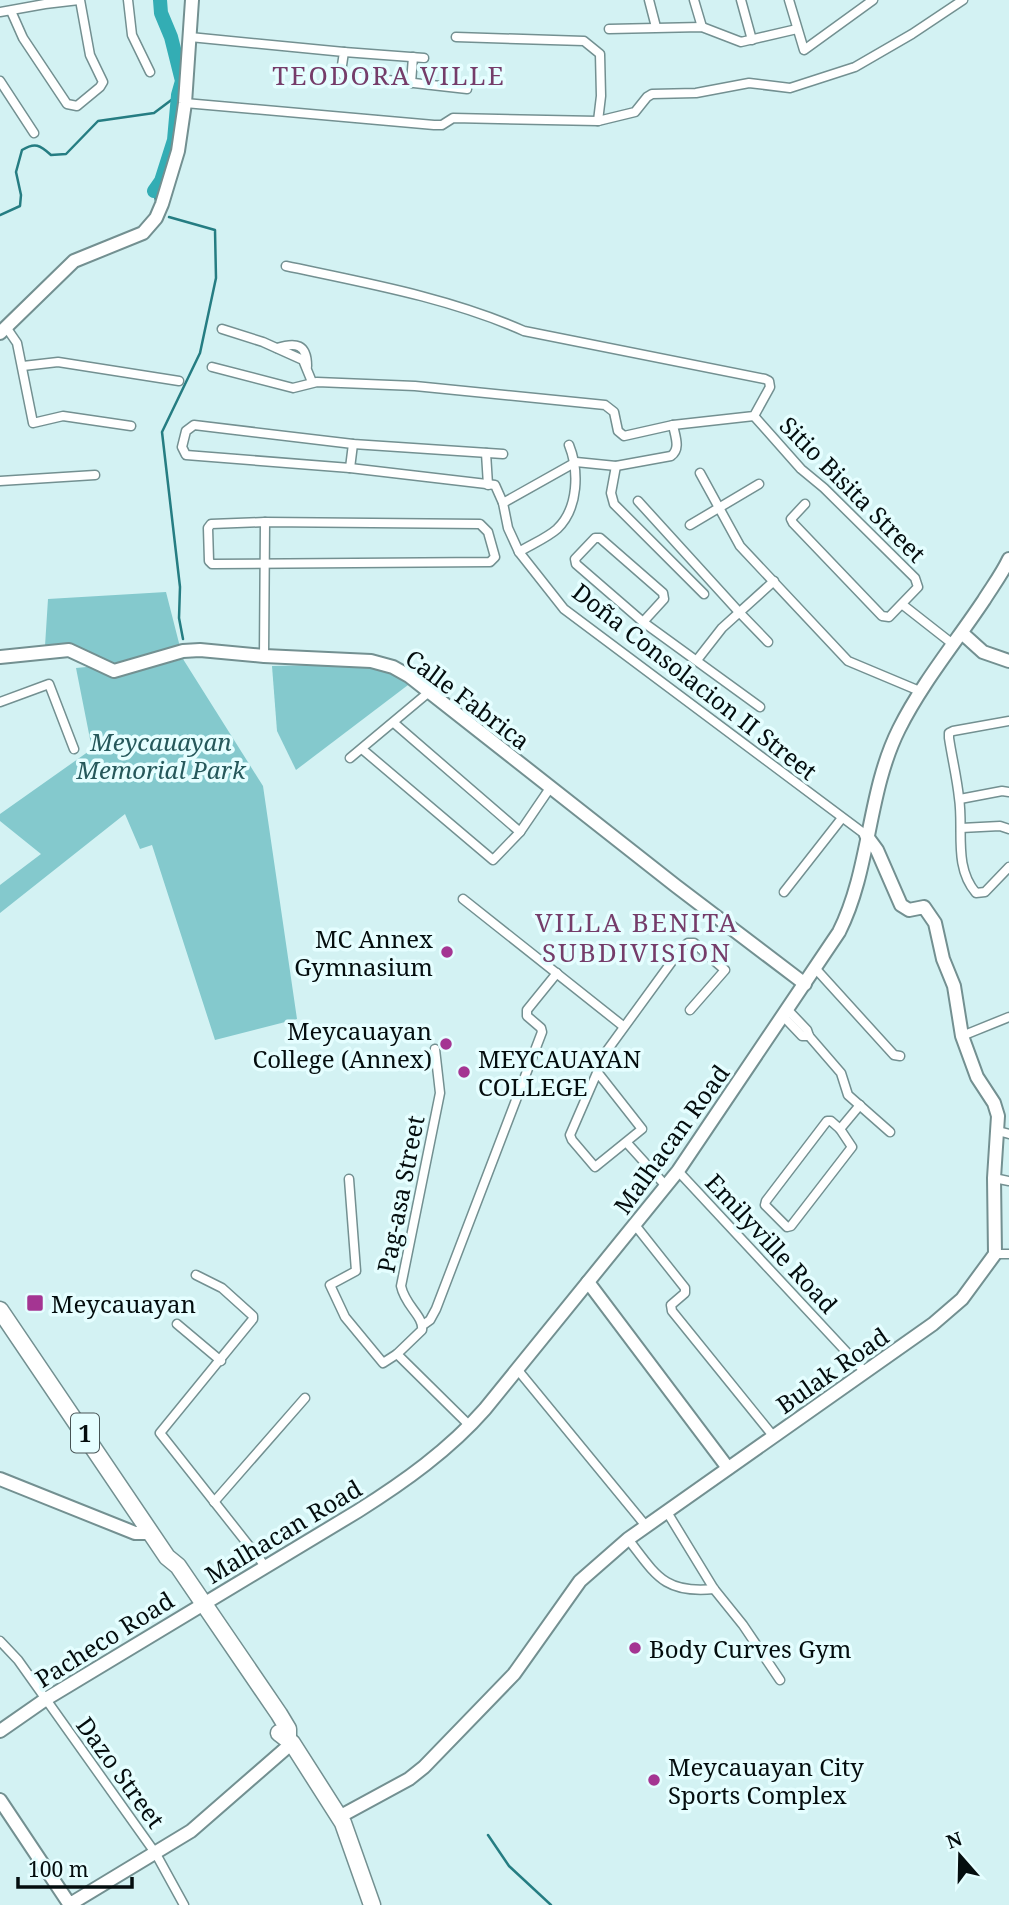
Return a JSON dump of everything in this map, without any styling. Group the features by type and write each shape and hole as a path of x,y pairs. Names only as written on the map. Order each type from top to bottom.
{"highway":[{"name":"1","path":"0,1310 167,1557 178,1566 199,1606 280,1733 290,1740 339,1817 372,1905"}],"street":[{"path":"0,12 44,2 80,0 90,55 103,82 100,87 76,106 67,104 23,38 11,11"},
{"path":"128,0 132,35 150,72"},
{"path":"131,426 63,416 33,423 17,343 3,330 74,261 150,228 162,204 178,151 185,103 192,0"},
{"path":"649,0 656,27"},
{"path":"694,0 702,27"},
{"path":"741,0 752,40"},
{"path":"789,0 804,50 872,0"},
{"path":"185,103 434,125 442,125 453,118 598,121 635,112 652,94 696,93 749,83 790,88 855,67 912,34 962,0"},
{"path":"609,29 702,27 741,41 797,29"},
{"path":"190,37 424,58"},
{"path":"456,37 584,41 600,54 601,96 598,121"},
{"path":"344,52 341,72 344,75 467,89"},
{"path":"411,83 413,57"},
{"path":"0,81 34,133"},
{"path":"212,367 293,388 312,382 415,386 605,405 614,412 618,431 624,436 673,425 754,416 770,387 765,379 524,331 495,318 382,286 286,266"},
{"path":"222,330 303,360 312,382"},
{"path":"23,366 58,362 179,381"},
{"name":"Sitio Bisita Street","path":"754,416 801,469 824,488 915,578 918,587 903,605"},
{"path":"503,454 353,444 194,425 186,431 182,447 186,455 351,468 495,485 503,503 576,462 616,466 671,456 676,453 677,447 673,425"},
{"path":"351,468 353,444"},
{"path":"519,552 557,529 567,514 574,497 576,462 569,444"},
{"path":"486,453 488,485"},
{"path":"616,466 611,493 614,504 704,594"},
{"path":"700,473 740,546 848,661 922,692"},
{"path":"0,481 95,475"},
{"path":"690,525 759,484"},
{"path":"638,501 768,642"},
{"name":"Doña Consolacion II Street","path":"503,503 519,552 564,609 866,835"},
{"path":"805,504 793,514 793,523 882,616 889,617 903,605 954,645"},
{"path":"264,656 265,522"},
{"path":"265,522 480,524 488,532 495,557 490,562 212,564 209,561 208,528 216,523 265,522"},
{"path":"643,622 664,599 663,593 600,538 595,538 575,562 643,622 760,707"},
{"name":"Malhacan Road","path":"199,1606 402,1482 470,1426 678,1171 839,932 861,875 866,835 885,765 899,730 1008,563"},
{"path":"697,660 722,628 774,581"},
{"path":"962,633 984,652 1009,661"},
{"name":"Calle Fabrica","path":"0,657 69,650 114,671 189,650 376,662 403,672 805,984"},
{"path":"0,702 49,684 74,749"},
{"path":"350,758 429,692"},
{"path":"1009,721 949,733 960,799 965,879 976,893 985,891 1009,867"},
{"path":"394,723 520,832"},
{"path":"362,749 489,859 496,860 520,832 550,788"},
{"path":"960,799 1009,792"},
{"path":"784,892 842,818"},
{"path":"961,828 1009,829"},
{"path":"866,835 877,850 901,905 909,910 925,907 930,914 954,986 962,1036 977,1077 996,1110 1004,1133 994,1178 995,1254 1009,1254"},
{"path":"463,899 623,1026"},
{"path":"598,1073 642,1130 595,1167 572,1140 572,1128 606,1052 623,1026 681,949 688,943 694,943 725,970 690,1010"},
{"path":"815,968 894,1055 900,1056"},
{"path":"349,1179 355,1271 330,1285 345,1317 383,1363 397,1354 422,1330 436,1310 542,1032 527,1016 527,1010 557,973"},
{"path":"785,1013 807,1030 838,1068 845,1090 890,1132"},
{"path":"962,1036 1009,1018"},
{"name":"Pag-asa Street","path":"423,1325 423,1321 403,1297 401,1286 440,1093 435,1049"},
{"path":"840,1129 860,1105"},
{"path":"831,1121 840,1129 852,1143 851,1150 791,1226 787,1227 765,1205 766,1200 824,1123 831,1121"},
{"path":"627,1143 666,1186"},
{"name":"Emilyville Road","path":"678,1171 866,1373"},
{"path":"994,1178 1009,1181"},
{"path":"635,1225 685,1288 685,1293 671,1305 672,1311 774,1437"},
{"name":"Bulak Road","path":"339,1817 408,1779 424,1767 514,1674 580,1581 628,1539 866,1373 962,1300 995,1254"},
{"path":"196,1275 222,1288 253,1316 251,1323 159,1433 265,1566"},
{"path":"588,1282 728,1468"},
{"path":"177,1324 220,1361"},
{"path":"397,1354 470,1426"},
{"path":"517,1369 646,1526"},
{"path":"214,1502 305,1398"},
{"path":"0,1479 135,1533 151,1533"},
{"path":"667,1512 714,1589 743,1625 780,1680"},
{"path":"628,1539 657,1575 673,1586 693,1591 714,1589"},
{"name":"Pacheco Road","path":"0,1731 46,1699 199,1606"},
{"name":"Dazo Street","path":"0,1641 18,1660 156,1854 184,1905"},
{"path":"0,1800 74,1903 191,1831 290,1740"}],"green space":[{"path":"166,592 180,647 112,667 74,645 45,646 48,599"},
{"name":"Meycauayan Memorial Park","path":"183,659 263,786 297,1019 215,1040 152,845 140,849 125,814 0,913 0,885 41,854 0,821 0,814 92,749 76,668 97,666 111,678"},
{"path":"362,664 392,670 412,682 296,770 277,731 272,666"}],"waterway":[{"path":"154,191 161,181 174,140 182,81 171,37 161,13 160,0"},
{"path":"0,215 20,206 21,195 16,172 22,150 34,145 51,155 66,154 98,121 154,113 178,95"},
{"path":"154,191 156,201"},
{"path":"169,217 215,230 216,278 200,353 162,432 180,587 179,618 183,639"},
{"path":"488,1835 509,1866 551,1905"}],"place":[{"name":"MC Annex Gymnasium","path":"447,952"},
{"name":"Meycauayan College (Annex)","path":"446,1044"},
{"name":"MEYCAUAYAN COLLEGE","path":"464,1072"},
{"name":"Meycauayan","path":"35,1303"},
{"name":"Body Curves Gym","path":"635,1648"},
{"name":"Meycauayan City Sports Complex","path":"654,1780"}],"district":[{"name":"TEODORA VILLE","path":"389,75"},
{"name":"VILLA BENITA SUBDIVISION","path":"637,937"}]}
